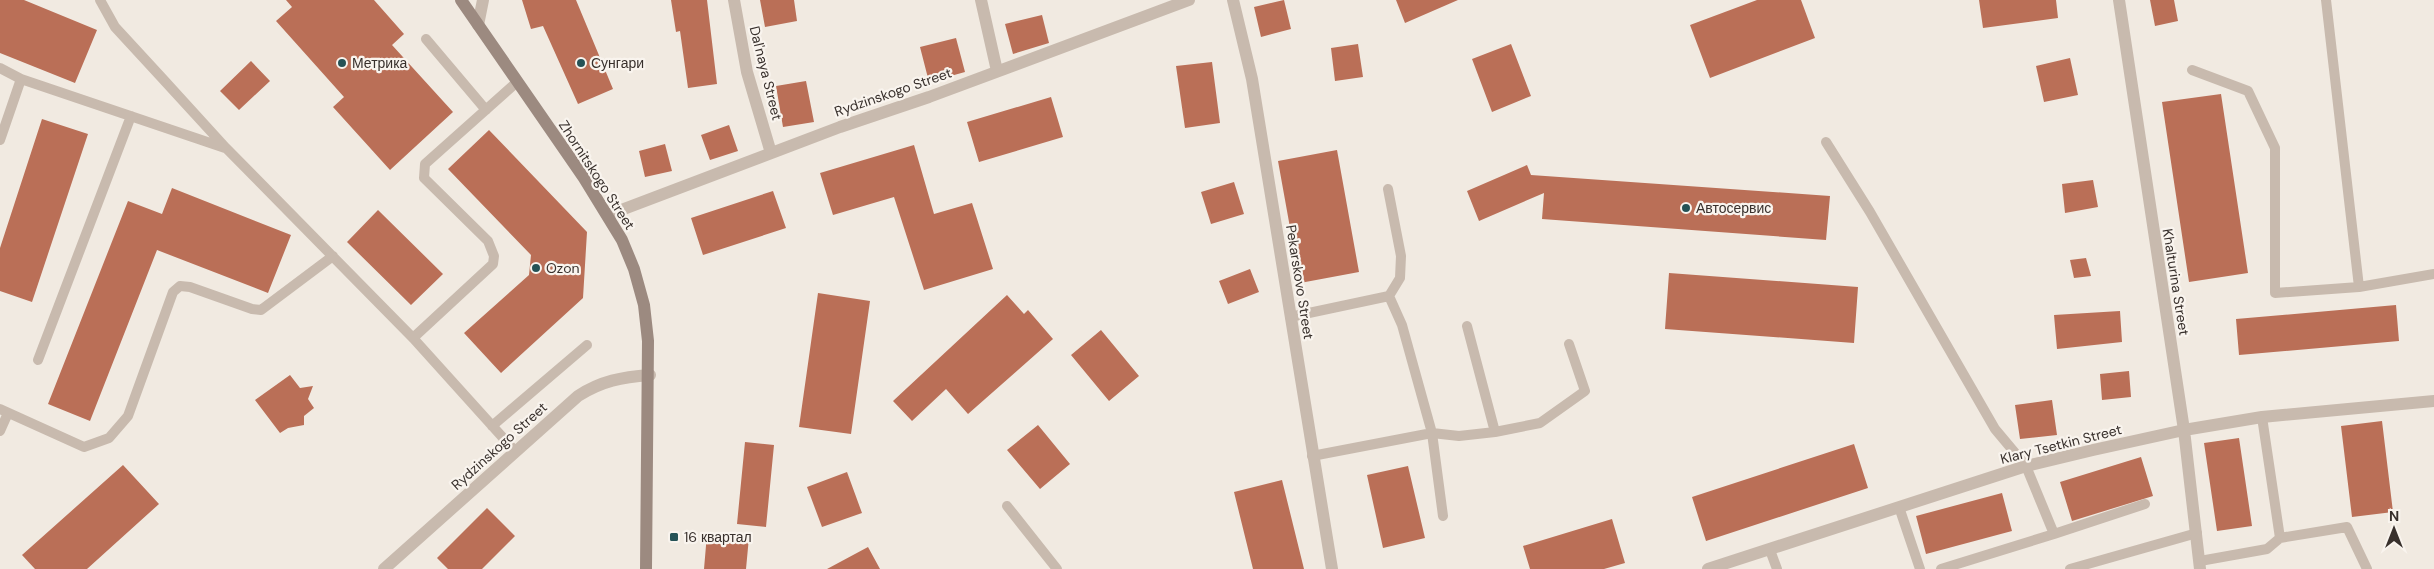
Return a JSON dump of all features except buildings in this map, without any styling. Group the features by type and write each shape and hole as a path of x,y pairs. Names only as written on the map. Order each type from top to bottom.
{"main road":[{"name":"Zhornitskogo Street","path":"461,0 608,215 622,240 634,269 644,306 650,374 646,569"}],"street":[{"path":"478,25 483,0"},
{"name":"Dal'naya Street","path":"734,0 747,72 771,153"},
{"path":"981,0 998,71"},
{"name":"Rydzinskogo Street","path":"608,215 771,153 1189,0"},
{"name":"Pekarskovo Street","path":"1233,0 1252,79 1312,456 1332,569"},
{"name":"Khalturina Street","path":"2119,0 2184,430 2200,565"},
{"name":"Rydzinskogo Street","path":"384,569 578,396 594,386 611,379 650,374"},
{"name":"Klary Tsetkin Street","path":"1708,569 2026,466 2184,430 2262,417 2434,401"}],"lane":[{"path":"100,0 116,27 226,148 413,338 515,451"},
{"path":"2326,0 2359,287"},
{"path":"426,39 486,110"},
{"path":"0,68 21,79 226,148"},
{"path":"2192,70 2248,91 2276,148 2276,293 2359,287 2434,274"},
{"path":"0,140 21,79"},
{"path":"413,338 493,264 494,256 488,241 424,178 425,164 517,82"},
{"path":"38,360 131,116"},
{"path":"1826,142 1870,212 1995,429 2026,466 2054,534"},
{"path":"1290,317 1389,296 1400,278 1401,256 1388,189"},
{"path":"0,431 4,411 84,447 108,438 128,416 173,292 180,286 190,287 252,309 261,310 332,256"},
{"path":"1389,296 1402,325 1432,433 1443,516"},
{"path":"1467,326 1495,432"},
{"path":"492,426 587,344"},
{"path":"1312,456 1432,433 1459,436 1495,432 1540,423 1585,391 1570,344"},
{"path":"2262,417 2280,538"},
{"path":"1941,569 2145,504"},
{"path":"1007,506 1057,569"},
{"path":"1899,508 1920,569"},
{"path":"2200,565 2267,549 2280,538 2346,527 2367,569"},
{"path":"2070,569 2197,533"},
{"path":"1770,550 1777,569"}],"place":[{"name":"Метрика","path":"342,63"},
{"name":"Сунгари","path":"581,63"},
{"name":"Автосервис","path":"1686,208"},
{"name":"Ozon","path":"536,268"},
{"name":"16 квартал","path":"674,537"}]}
